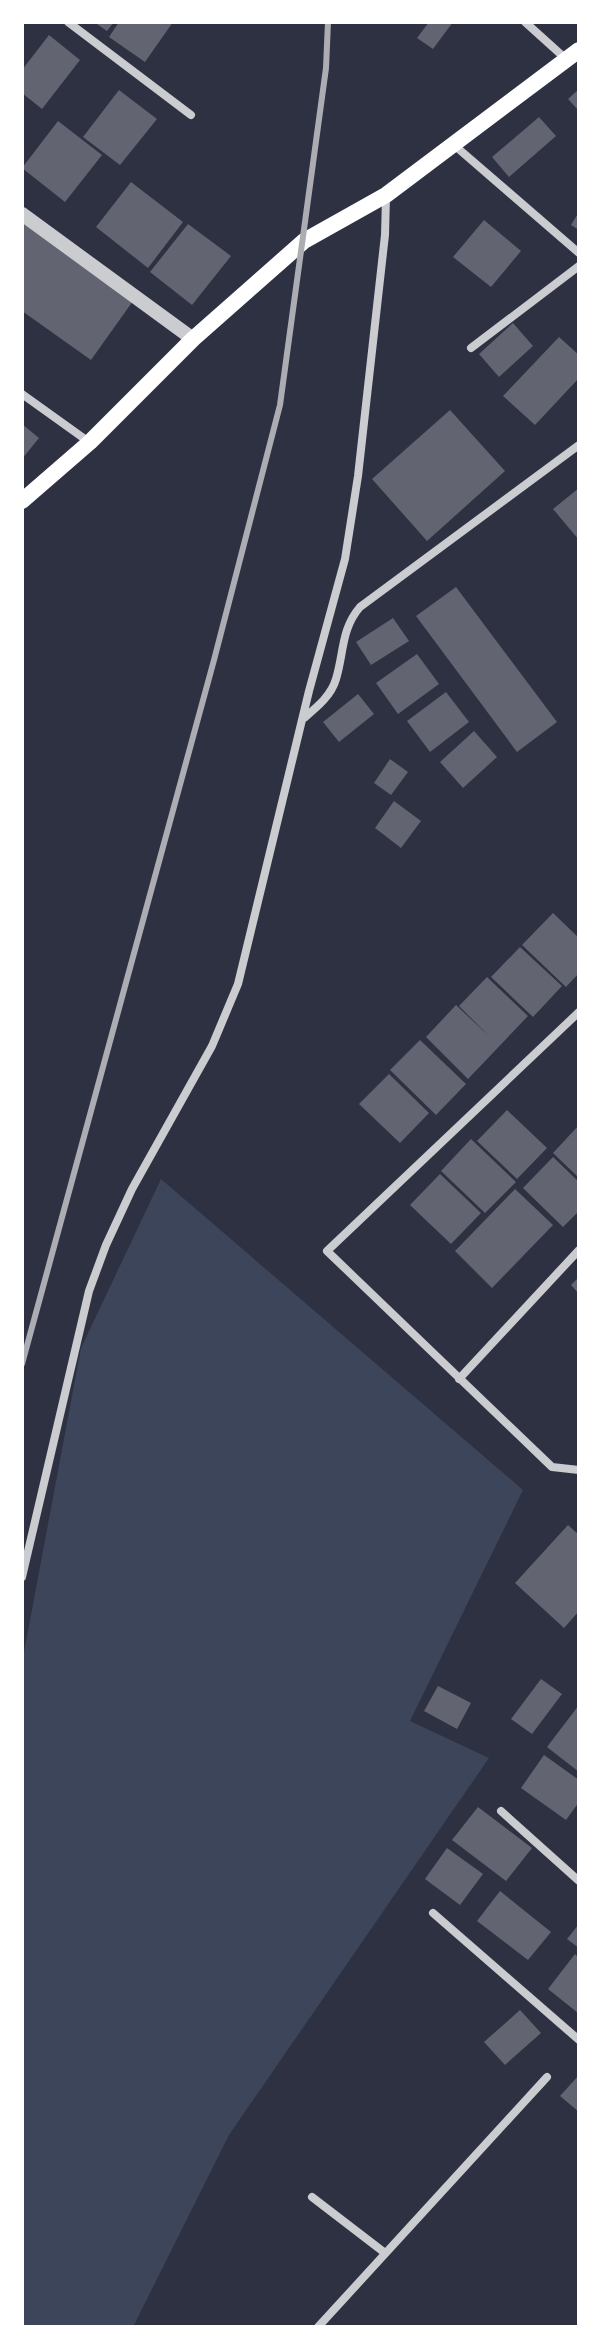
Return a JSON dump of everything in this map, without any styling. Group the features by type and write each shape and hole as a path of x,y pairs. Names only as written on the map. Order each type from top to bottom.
{"main road":[{"path":"22,501 90,442 193,339 304,241 386,195 576,52"}],"street":[{"path":"68,22 191,115"},
{"path":"525,22 576,52"},
{"path":"453,144 579,253"},
{"path":"22,1577 89,1291 132,1189 212,1046 238,984 309,691 345,559 358,476 385,235 386,195"},
{"path":"22,214 193,339"},
{"path":"471,348 579,266"},
{"path":"22,394 90,442"},
{"path":"304,718 330,692 336,680 345,631 360,607 579,445"},
{"path":"579,1012 327,1251 552,1467 579,1470"},
{"path":"459,1379 579,1250"},
{"path":"501,1811 579,1881"},
{"path":"433,1913 579,2040"},
{"path":"318,2327 547,2077"},
{"path":"312,2197 385,2253"}],"shaded area":[{"path":"161,1179 523,1490 410,1721 489,1758 229,2135 133,2327 22,2327 22,1663 81,1348"}],"building":[{"path":"94,22 114,22 107,31"},
{"path":"119,22 173,22 145,62 109,37"},
{"path":"429,22 453,22 433,49 417,38"},
{"path":"49,35 80,60 42,109 22,93 22,70"},
{"path":"579,89 579,111 568,99"},
{"path":"119,90 157,119 120,165 83,137"},
{"path":"539,117 556,136 509,177 492,157"},
{"path":"58,121 102,155 65,202 22,168"},
{"path":"131,182 183,222 148,268 96,227"},
{"path":"579,212 579,230 571,225"},
{"path":"484,220 521,251 491,287 453,257"},
{"path":"22,222 133,301 91,360 22,311"},
{"path":"188,224 231,256 192,305 150,272"},
{"path":"513,323 533,346 499,377 479,354"},
{"path":"559,337 579,355 579,378 535,425 503,396"},
{"path":"450,410 505,471 427,541 372,479"},
{"path":"22,424 39,438 22,459"},
{"path":"579,488 579,540 553,509"},
{"path":"456,587 557,722 517,752 416,616"},
{"path":"393,618 409,641 371,665 356,642"},
{"path":"417,654 439,684 398,714 376,683"},
{"path":"446,692 469,722 430,752 407,721"},
{"path":"358,694 374,714 339,742 323,722"},
{"path":"474,731 497,757 463,788 440,762"},
{"path":"390,759 408,772 391,795 374,783"},
{"path":"394,801 421,821 401,848 375,828"},
{"path":"553,913 579,938 579,973 566,987 522,945"},
{"path":"520,947 562,986 533,1017 491,977"},
{"path":"487,977 528,1016 468,1079 426,1037 456,1005 490,1037 459,1006"},
{"path":"420,1040 466,1084 436,1115 390,1070"},
{"path":"389,1074 429,1113 400,1143 359,1104"},
{"path":"507,1110 547,1148 517,1179 477,1141"},
{"path":"579,1125 579,1178 553,1153"},
{"path":"471,1139 516,1182 485,1213 441,1171"},
{"path":"553,1157 579,1182 579,1211 563,1227 523,1188"},
{"path":"440,1174 481,1213 451,1244 410,1205"},
{"path":"515,1189 553,1225 492,1288 455,1251"},
{"path":"579,1277 579,1294 571,1285"},
{"path":"568,1525 579,1535 579,1611 564,1628 515,1583"},
{"path":"541,1679 562,1694 532,1734 511,1719"},
{"path":"438,1686 471,1703 457,1729 424,1711"},
{"path":"579,1705 579,1772 547,1747"},
{"path":"544,1755 579,1780 579,1802 566,1820 521,1788"},
{"path":"478,1807 532,1848 506,1881 452,1840"},
{"path":"447,1848 483,1874 460,1905 425,1879"},
{"path":"500,1891 551,1932 528,1960 477,1921"},
{"path":"579,1924 579,1948 567,1939"},
{"path":"575,1954 579,1958 578,2013 548,1989"},
{"path":"520,2010 541,2033 505,2065 484,2042"},
{"path":"579,2075 579,2112 560,2096"}],"railway":[{"path":"22,1364 214,660 280,405 326,68 328,22"}]}
